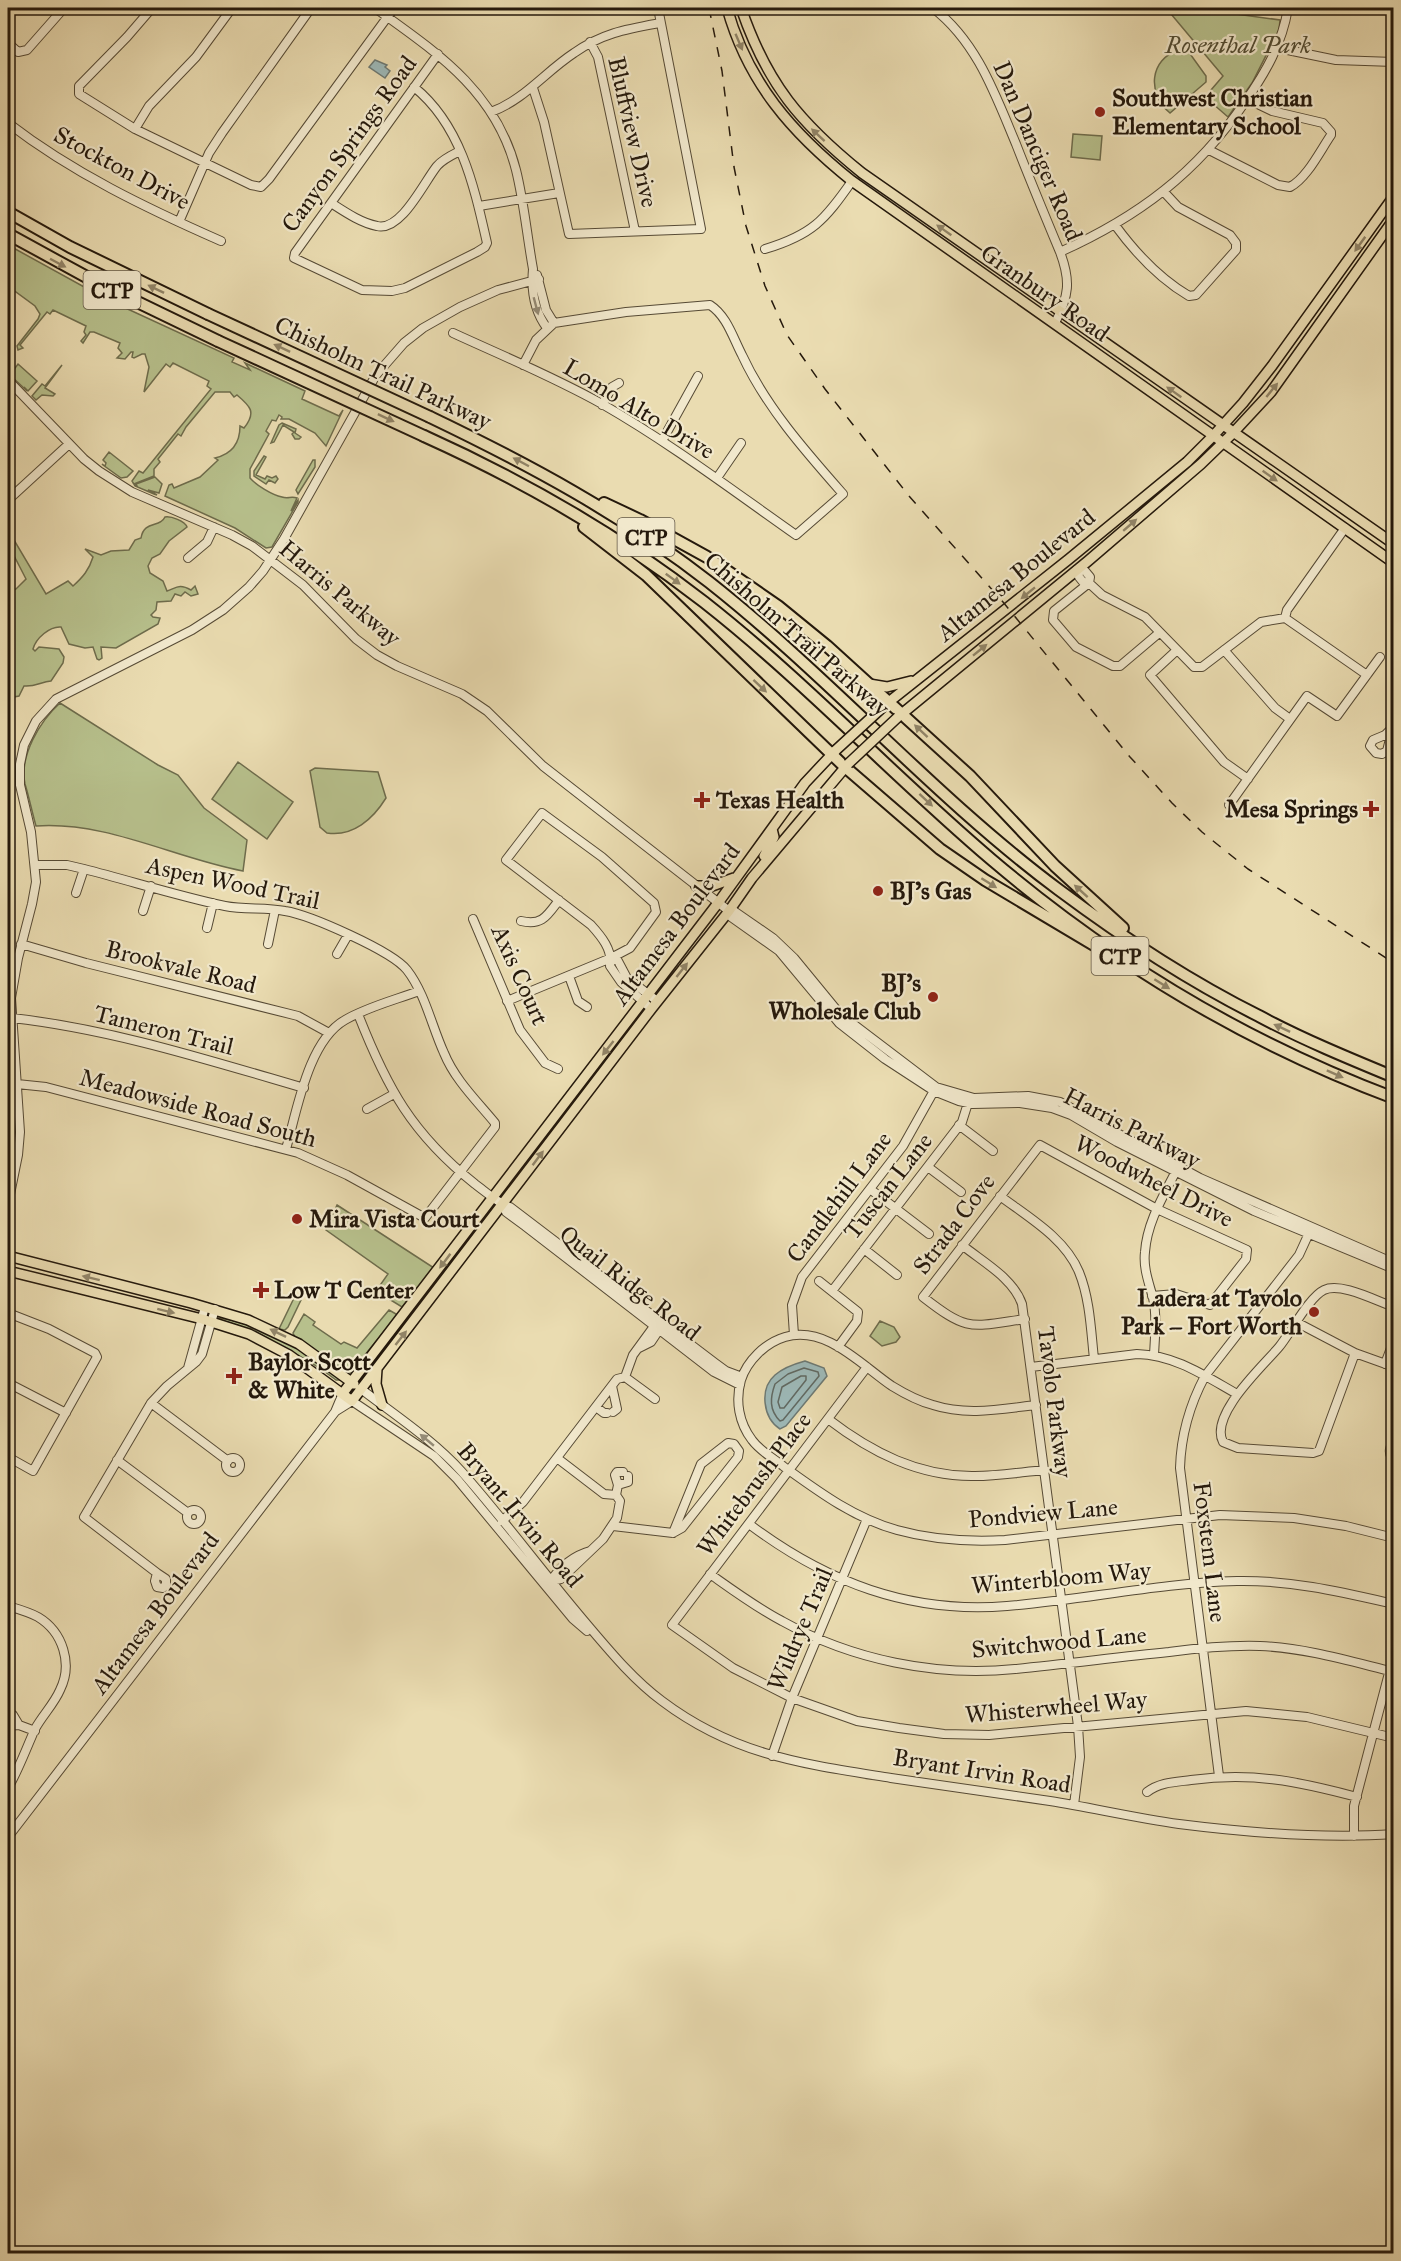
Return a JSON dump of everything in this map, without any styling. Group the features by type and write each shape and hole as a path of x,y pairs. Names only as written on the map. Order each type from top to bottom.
{"highway":[{"name":"Chisholm Trail Parkway","path":"8,212 70,247 430,417 548,476 631,527 708,582 762,627 1031,868 1084,909 1157,957 1259,1017 1394,1077"},
{"name":"Chisholm Trail Parkway","path":"8,234 94,281 218,341 498,471 602,530 699,599 776,663 992,860 1054,909 1145,973 1192,1002 1281,1049 1394,1098"},
{"path":"498,471 599,538 639,568 847,766 940,849 985,880 1065,929 1145,973"},
{"path":"548,476 640,520 725,568 778,606 869,684 900,716 982,788 1070,881 1157,957"}],"main road":[{"name":"Granbury Road","path":"727,8 747,61 769,96 802,139 852,181 1394,563"},
{"name":"Granbury Road","path":"741,8 762,59 779,89 807,126 859,171 1394,544"},
{"path":"769,96 779,89"},
{"path":"852,181 859,171"},
{"name":"Altamesa Boulevard","path":"343,1394 718,903 805,783 834,752 887,703 1069,560 1187,462 1244,403 1394,196"},
{"path":"1377,220 1390,224"},
{"name":"Altamesa Boulevard","path":"352,1401 729,911 760,867 847,766 900,716 1077,570 1201,464 1233,433 1272,392 1390,224"},
{"path":"959,257 966,246"},
{"path":"1298,330 1310,338"},
{"path":"1136,380 1144,371"},
{"path":"1344,528 1353,515"},
{"path":"1069,560 1077,570"},
{"path":"944,680 959,659 960,654 956,649"},
{"path":"869,684 886,687 919,678"},
{"path":"783,839 780,828 805,783"},
{"path":"760,867 774,837 772,829"},
{"path":"696,886 712,886 736,877"},
{"path":"570,1117 567,1111 579,1094 584,1078"},
{"name":"Bryant Irvin Road","path":"8,1256 210,1308 255,1323 287,1337 361,1389"},
{"name":"Bryant Irvin Road","path":"8,1271 241,1331 273,1345 314,1371 352,1401"},
{"path":"377,1369 376,1384 382,1405"}],"street":[{"path":"8,43 18,52 27,50 64,8"},
{"path":"152,8 128,37 79,86 79,92 83,98 135,129 251,185 261,187 394,8"},
{"path":"135,129 149,106 196,57 232,8"},
{"path":"179,222 205,163 222,133 311,8"},
{"path":"375,8 438,54 473,87 491,112 511,153 516,171 535,280 537,313 547,328"},
{"path":"532,88 544,122 569,234 701,229 658,8"},
{"name":"Dan Danciger Road","path":"933,8 961,34 979,62 1003,113 1060,252 1068,275 1066,299 1054,323"},
{"path":"1060,252 1115,225 1164,192 1209,150 1263,77 1278,48 1288,8"},
{"path":"491,112 505,106 532,88 571,54 590,42 617,31 660,23"},
{"name":"Bluffview Drive","path":"590,42 598,57 635,231"},
{"path":"1278,48 1328,59 1394,62"},
{"name":"Canyon Springs Road","path":"438,54 294,258 362,290 384,291 405,288 421,282 485,247 487,243 479,206"},
{"path":"414,87 444,117 460,151 479,206 559,193"},
{"path":"1209,150 1278,185 1290,187 1311,165 1330,135 1329,127 1323,123 1272,111 1247,99"},
{"name":"Stockton Drive","path":"8,123 88,177 123,196 221,241"},
{"path":"331,203 377,226 390,225 408,208 438,165 460,151"},
{"path":"765,249 787,242 815,227 831,211 852,181"},
{"path":"1115,225 1130,246 1175,286 1189,296 1196,295 1236,250 1236,243 1230,234 1178,207 1164,192"},
{"path":"523,365 536,340 554,323 546,310 535,280"},
{"path":"8,1204 19,1147 11,998 36,882 31,832 20,785 20,764 24,745 31,730 46,708 68,692 192,630 236,598 271,560 376,375 395,352 423,328 460,307 498,290 535,280"},
{"name":"Lomo Alto Drive","path":"453,333 602,405 662,441 796,535 843,494 778,415 750,372 726,321 710,305 626,312 554,323"},
{"path":"662,441 698,376"},
{"name":"Harris Parkway","path":"8,380 93,466 124,487 232,535 271,560 303,585 356,639 377,655 462,694 487,711 543,766 718,903 729,911 734,911 786,954 859,1034 935,1089 968,1103 986,1105 1020,1103 1052,1108 1176,1169 1394,1269"},
{"path":"602,405 612,387 619,383"},
{"path":"717,478 741,443"},
{"path":"8,500 69,444"},
{"path":"188,558 207,542 214,527"},
{"path":"1285,618 1287,610 1344,528"},
{"path":"1077,570 1085,571 1090,577 1089,583 1054,611 1053,620 1076,647 1113,666 1120,666 1160,633"},
{"path":"1089,583 1102,595 1145,617 1194,667 1202,667 1261,622 1285,618 1367,675"},
{"path":"1224,650 1275,708 1290,719"},
{"path":"1176,651 1150,675 1224,762 1248,779"},
{"path":"1229,805 1307,696 1337,716 1380,657"},
{"path":"507,1001 611,958 630,948 656,912 654,903 602,857 542,813 506,860 597,932 603,938 611,958 610,966 621,982 655,1005"},
{"name":"Aspen Wood Trail","path":"35,865 67,865 213,903 239,908 275,910 317,920 402,964 419,991 445,1056 460,1080 495,1123 494,1129 460,1172"},
{"path":"76,893 84,869"},
{"path":"143,911 151,886"},
{"path":"521,921 533,924 546,918 559,900"},
{"path":"207,928 213,903"},
{"path":"268,944 275,910"},
{"name":"Axis Court","path":"473,920 520,1030 545,1062 558,1069"},
{"path":"337,954 348,935"},
{"name":"Brookvale Road","path":"21,944 86,963 298,1016 329,1033"},
{"path":"569,976 578,1001 587,1007"},
{"path":"286,1149 312,1063 329,1033 344,1020 419,991"},
{"name":"Quail Ridge Road","path":"358,1014 394,1094 418,1128 460,1172 503,1205 510,1207 657,1326 741,1381"},
{"name":"Tameron Trail","path":"12,1018 52,1023 148,1045 304,1088"},
{"name":"Meadowside Road South","path":"17,1084 46,1087 286,1149 316,1159 347,1174 421,1217 427,1217 460,1172"},
{"name":"Harris Parkway","path":"935,1089 974,1098 1028,1096 1060,1102 1176,1169"},
{"name":"Candlehill Lane","path":"794,1335 792,1305 797,1285 903,1146 935,1089"},
{"path":"367,1109 394,1094"},
{"name":"Tuscan Lane","path":"832,1291 959,1125 964,1118 968,1103"},
{"path":"959,1125 993,1151"},
{"name":"Strada Cove","path":"1025,1319 966,1325 948,1316 923,1297 1040,1145"},
{"name":"Woodwheel Drive","path":"1040,1145 1157,1209 1247,1251 1246,1259 1210,1305 1176,1294 1152,1296"},
{"path":"928,1167 961,1192"},
{"path":"1154,1355 1155,1320 1144,1253 1149,1229 1176,1169"},
{"path":"870,1189 929,1234"},
{"path":"1000,1196 1054,1237 1068,1253 1079,1272 1086,1297 1094,1359"},
{"name":"Harris Parkway","path":"1310,1231 1394,1263"},
{"name":"Foxstem Lane","path":"1219,1776 1180,1468 1181,1444 1194,1396 1205,1376 1299,1255 1310,1231"},
{"name":"Tavolo Parkway","path":"962,1245 1015,1288 1022,1304 1078,1726 1080,1757 1074,1805"},
{"path":"864,1249 897,1275"},
{"path":"819,1281 856,1309 859,1315 838,1347"},
{"path":"1355,1353 1318,1451 1313,1453 1238,1448 1223,1442 1220,1435 1221,1428 1237,1394 1279,1347 1317,1295 1331,1288 1356,1293 1394,1307"},
{"path":"188,1368 194,1346 210,1308"},
{"path":"8,1313 50,1329 96,1355 33,1471 8,1457"},
{"path":"157,1574 84,1517 151,1403 166,1386 196,1362 202,1349 206,1321"},
{"path":"1296,1322 1355,1353 1394,1367"},
{"path":"625,1377 633,1356 638,1349 651,1342 657,1333 657,1326"},
{"path":"741,1381 750,1362 765,1348 776,1340 804,1335 824,1340 838,1347 910,1396 946,1408 978,1412 1036,1406"},
{"path":"1385,1364 1394,1340"},
{"path":"194,1346 202,1349"},
{"path":"1031,1367 1094,1359 1154,1355 1178,1361 1237,1394"},
{"name":"Whitebrush Place","path":"672,1625 867,1367"},
{"path":"502,1521 523,1502 617,1379 625,1377"},
{"path":"625,1377 655,1399"},
{"name":"Pondview Lane","path":"741,1381 738,1408 747,1433 756,1445 826,1497 867,1519 910,1533 955,1540 1005,1540 1220,1515 1294,1518 1346,1526 1394,1538"},
{"path":"8,1383 66,1413"},
{"path":"596,1407 604,1413 617,1409 612,1386"},
{"name":"Bryant Irvin Road","path":"361,1389 443,1453 461,1471 502,1521 573,1619 602,1642 627,1670 668,1706 710,1732 739,1745 799,1763 1197,1826 1273,1833 1354,1836 1394,1834"},
{"name":"Altamesa Boulevard","path":"8,1838 334,1412 343,1394"},
{"name":"Altamesa Boulevard","path":"334,1412 352,1401"},
{"name":"Bryant Irvin Road","path":"352,1401 434,1456 548,1583"},
{"path":"151,1403 228,1461"},
{"path":"828,1419 881,1454 929,1471 976,1476 1045,1470"},
{"path":"734,1444 747,1433"},
{"path":"1394,1439 1389,1451 1394,1460"},
{"path":"613,1527 673,1533 682,1528 738,1457 739,1451 734,1444 728,1443 701,1464 673,1533"},
{"path":"557,1458 604,1494 616,1494"},
{"path":"117,1460 188,1513"},
{"path":"548,1583 561,1579 565,1570 591,1551 613,1527 620,1501 616,1494 618,1485 628,1482 625,1474"},
{"name":"Wildrye Trail","path":"772,1756 792,1698 867,1519"},
{"name":"Winterbloom Way","path":"749,1524 791,1554 842,1580 910,1601 959,1606 1006,1606 1237,1581 1314,1586 1394,1604"},
{"name":"Switchwood Lane","path":"710,1574 766,1612 817,1638 872,1657 906,1665 979,1670 1013,1669 1232,1646 1323,1653 1391,1671"},
{"path":"8,1606 38,1617 49,1626 64,1653 66,1673 63,1683 35,1731 8,1788"},
{"name":"Whisterwheel Way","path":"672,1625 733,1668 792,1698 857,1720 944,1734 999,1734 1246,1711 1292,1714 1394,1738"},
{"path":"1354,1836 1353,1818 1357,1797 1394,1654"},
{"path":"8,1713 20,1725"},
{"path":"8,1726 20,1725 35,1731"},
{"path":"1147,1792 1164,1783 1219,1776 1294,1780 1357,1797"}],"green space":[{"name":"Rosenthal Park","path":"1166,8 1193,8 1280,20 1279,30 1252,83 1228,117 1205,97 1223,76"},
{"path":"1179,50 1188,51 1206,76 1206,82 1170,113 1157,96 1155,78 1162,61"},
{"path":"1073,134 1102,136 1100,160 1071,157"},
{"path":"8,245 106,299 234,358 232,362 250,370 245,363 305,391 302,399 339,416 343,410 326,446 315,433 289,419 281,419 279,415 276,421 272,420 266,431 269,434 250,469 250,478 260,487 274,494 284,498 297,498 291,511 298,500 272,547 266,548 235,528 165,496 169,485 172,484 174,488 200,477 218,460 215,458 226,454 234,447 240,426 244,428 250,418 251,413 248,406 237,395 234,397 230,392 215,392 181,436 178,434 158,459 160,462 154,469 154,476 134,484 137,486 136,484 155,477 162,484 159,493 148,490 157,495 135,486 132,481 139,471 143,473 211,389 207,386 209,381 173,363 170,367 166,364 144,392 149,367 145,354 134,358 131,352 125,359 117,358 122,353 118,348 120,343 94,332 90,332 83,343 81,341 86,335 84,332 86,326 53,310 50,314 47,312 20,345 23,348 18,350 17,346 40,314 35,306 8,286"},
{"path":"18,364 37,381 28,391 10,375"},
{"path":"62,365 45,388 55,394 53,396 42,395 36,400 32,396 42,384 45,386"},
{"path":"282,423 296,429 295,433 301,437 295,439 292,434 294,432 283,425 274,442 271,443"},
{"path":"109,452 133,471 127,477 121,478 102,464 105,466 106,463 103,460"},
{"path":"264,456 266,457 256,475 265,479 267,476 272,478 276,476 278,479 275,483 269,480 266,484 254,476 254,471"},
{"path":"315,460 315,467 298,494 296,490"},
{"path":"165,517 178,519 187,527 169,541 160,554 152,558 148,566 150,573 163,581 167,591 181,586 191,590 195,586 198,594 191,596 185,592 181,596 175,594 171,601 157,602 156,610 151,615 160,618 158,624 116,648 101,647 102,658 99,660 93,647 85,648 69,644 61,627 48,631 37,641 33,649 35,651 39,647 59,649 64,657 63,663 51,681 24,686 19,696 8,698 8,593 26,579 8,544 8,518 11,535 46,594 68,581 73,586 83,576 93,557 85,549 101,555 111,551 129,550 135,540 141,538 145,529"},
{"path":"60,703 158,765 178,775 204,808 247,840 243,871 89,829 36,826 25,784 25,762 39,729"},
{"path":"8,734 14,739 15,747 12,762 13,797 8,800"},
{"path":"238,762 293,802 267,839 212,799"},
{"path":"315,768 378,772 386,798 375,813 361,825 345,832 327,833 320,827 310,771"},
{"path":"337,1205 434,1268 402,1307 376,1291 388,1274 326,1230"},
{"path":"295,1296 301,1300 288,1327 285,1330 279,1329"},
{"path":"389,1310 396,1314 396,1317 350,1373 346,1373 295,1337 293,1333 304,1314 315,1322 313,1325 341,1344 344,1342 357,1348"},
{"path":"218,1318 251,1326 284,1341 315,1360 341,1380 336,1380 293,1353 218,1320"},
{"path":"880,1321 894,1327 900,1337 896,1342 882,1346 870,1336"}],"water":[{"path":"375,60 387,65 385,67 390,71 385,78 369,67"},
{"path":"805,1361 824,1368 827,1376 786,1426 780,1429 774,1424 767,1411 765,1395 767,1388 775,1375 789,1366"}],"railway":[{"path":"709,8 722,71 734,167 746,226 765,286 787,335 825,389 909,496 1003,602 1130,757 1172,803 1202,832 1248,869 1394,963"}],"place":[{"name":"Southwest Christian Elementary School","path":"1100,112"},
{"name":"Texas Health","path":"702,800"},
{"name":"Mesa Springs","path":"1371,809"},
{"name":"BJ's Gas","path":"878,891"},
{"name":"BJ's Wholesale Club","path":"933,997"},
{"name":"Mira Vista Court","path":"297,1219"},
{"name":"Low T Center","path":"261,1290"},
{"name":"Ladera at Tavolo Park – Fort Worth","path":"1314,1312"},
{"name":"Baylor Scott & White","path":"234,1376"}]}
